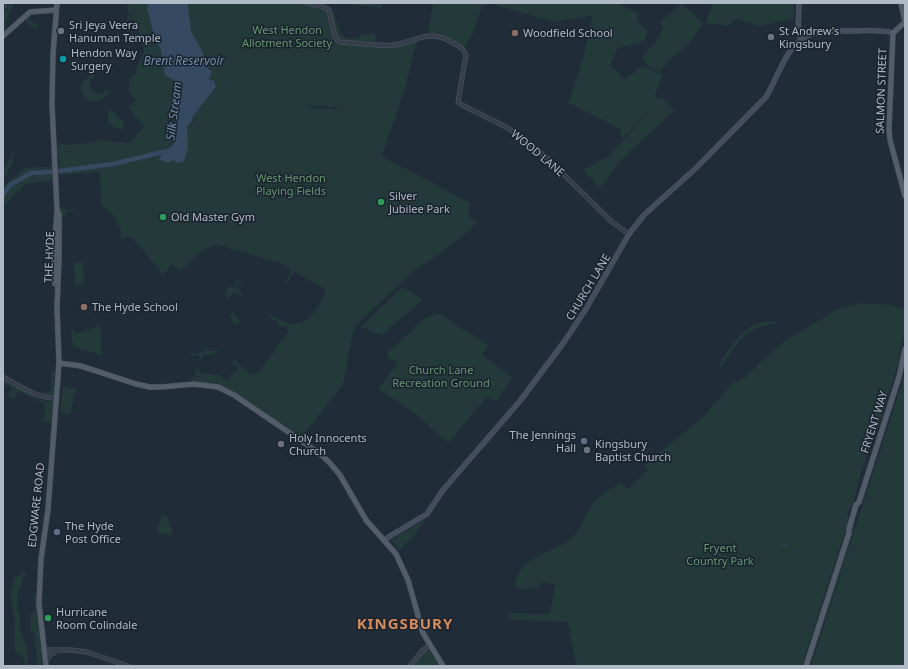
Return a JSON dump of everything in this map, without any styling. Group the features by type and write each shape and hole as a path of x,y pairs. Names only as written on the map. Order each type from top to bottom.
{"main road":[{"name":"THE HYDE","path":"57,3 53,54 52,104 60,248 57,305 59,363"},
{"path":"799,3 798,32 801,38 814,33 829,31 874,31 892,33"},
{"path":"901,3 905,21"},
{"path":"4,35 30,12 56,10"},
{"name":"SALMON STREET","path":"905,21 892,33 889,134 905,196"},
{"name":"SALMON STREET","path":"892,33 896,33 905,27"},
{"name":"CHURCH LANE","path":"385,540 427,514 445,489 514,408 558,352 586,309 629,234 644,215 696,168 758,106 772,87 794,44 801,38"},
{"name":"FRYENT WAY","path":"806,666 849,533 856,505 859,502 899,377 905,349"},
{"path":"59,363 81,366 136,384 162,388 201,384 218,388 234,395 319,453 328,461 346,484 366,520 396,554 408,580 423,633 443,666"},
{"name":"EDGWARE ROAD","path":"44,650 39,603 41,559 48,510 59,363"},
{"path":"44,650 46,665"}],"street":[{"name":"WOOD LANE","path":"306,3 321,6 329,10 336,39 340,42 393,45 427,36 446,39 458,46 465,53 458,102 508,128 535,148 612,222 629,234"},
{"path":"3,377 45,398 56,398"},
{"path":"410,666 422,651 430,645"},
{"path":"44,650 72,650 87,652 128,666"},
{"path":"46,665 49,656 57,651"}],"green space":[{"path":"9,3 14,3 8,16 9,17 5,22 3,33 3,20"},
{"name":"West Hendon Playing Fields","path":"127,3 148,3 147,9 156,42 160,46 165,75 175,81 180,93 170,105 177,113 176,126 171,137 175,141 158,159 167,163 174,160 177,163 184,161 187,127 193,121 193,116 216,87 215,80 212,82 209,79 212,71 207,68 203,52 191,32 187,8 189,3 301,3 328,11 332,33 336,41 339,43 389,46 417,40 406,85 382,156 470,203 468,214 477,222 468,232 437,256 416,269 358,323 353,332 343,385 301,438 225,387 216,383 192,381 191,378 203,377 195,376 194,373 198,367 202,374 222,376 223,379 227,380 231,375 234,375 231,371 235,373 239,368 232,362 234,359 250,374 258,373 288,332 287,326 278,327 277,321 273,320 268,315 269,314 295,324 306,320 315,311 326,290 294,271 287,284 285,283 291,270 280,263 215,244 202,251 180,271 172,264 167,269 168,271 163,275 132,237 121,239 120,227 117,227 116,218 101,205 100,172 60,175 57,145 88,143 102,140 129,143 144,127 128,107 136,100 129,93 129,79 137,72 135,70 144,49 134,20 126,20 130,14 128,13","holes":["304,103 317,107 323,105 331,108 335,106 339,109 314,109"]},
{"path":"332,3 383,3 382,7 379,9 377,7"},
{"path":"433,3 616,3 639,13 636,20 647,29 645,41 618,48 610,66 620,73 620,77 625,79 642,66 663,75 655,95 659,100 662,97 674,110 620,162 600,188 583,170 609,156 649,111 622,139 620,129 573,105 568,104 584,54 592,16 553,22 492,4 482,6 473,33 465,47 446,37 428,32"},
{"path":"682,3 703,24 688,45 673,57 659,72 648,66 642,56 656,41 663,29 660,22"},
{"path":"712,3 794,3 794,19 759,26 736,19 728,26 706,23"},
{"path":"333,12 343,36 351,39 362,35 374,34 376,38 375,42 341,41 337,39 331,13"},
{"path":"31,15 29,20 38,24 37,29 28,25 26,19"},
{"path":"92,73 95,77 90,81 90,87 95,93 102,94 106,89 110,93 100,101 89,101 82,93 82,83"},
{"path":"108,110 115,111 117,117 124,122 123,129 114,128 108,122"},
{"path":"14,152 12,164 3,180 3,172 12,153"},
{"path":"52,166 53,179 25,184 20,191 17,191 3,207 3,186 25,168"},
{"path":"60,208 64,208 64,210 77,209 66,212 66,216 62,217 63,228 62,228"},
{"path":"83,262 84,285 75,285 74,263"},
{"path":"237,280 243,282 241,285 238,283 236,287 243,293 240,295 234,294 229,298 229,300 225,295 228,286 234,288"},
{"path":"403,287 423,300 382,335 360,327"},
{"name":"Fryent Country Park","path":"860,303 889,305 905,309 905,330 896,371 879,426 862,468 854,502 847,513 849,519 802,666 576,666 568,622 515,620 508,616 510,613 550,614 555,584 540,582 539,588 530,587 529,590 514,587 517,575 530,560 566,542 574,535 598,498 621,482 628,489 648,469 644,465 704,416 735,380 738,383 783,342 838,309"},
{"path":"233,312 237,316 239,322 235,324 233,323 230,314"},
{"name":"Church Lane Recreation Ground","path":"439,313 488,345 482,355 513,378 496,401 487,397 448,443 413,412 378,389 398,362 388,358 388,352 424,319"},
{"path":"775,321 775,323 756,329 749,333 732,350 721,367 719,366 725,354 745,331 756,324"},
{"path":"100,325 102,356 73,346 72,328 76,334"},
{"path":"205,346 211,351 218,350 213,355 204,354 200,360 200,356 190,354 195,352 195,354 199,354 202,351 201,348 204,352 207,350 204,347"},
{"path":"52,370 55,370 53,394 50,396 43,395 50,391"},
{"path":"905,373 905,666 811,666"},
{"path":"5,381 41,400 52,402 51,422 41,421 41,419 44,420 45,404 18,391 14,399 8,396 12,387 4,384"},
{"path":"63,386 77,389 74,395 71,415 60,413"},
{"path":"162,514 167,515 172,531 171,536 157,532"},
{"path":"426,519 412,539 399,550 390,540"},
{"path":"848,526 805,664 803,665"},
{"path":"854,526 855,527 810,666 808,666"},
{"path":"24,571 27,576 23,576 22,587 17,592 17,606 20,616 20,627 27,647 28,665 26,665 22,656 15,652 15,619 13,613 11,588 13,584 13,577 20,575"},
{"path":"34,594 36,594 42,666 37,666 35,633 31,633 31,612 35,612"},
{"path":"425,650 429,650 439,666 413,666"}],"water":[{"name":"Brent Reservoir","path":"148,3 189,3 188,7 191,31 203,52 207,68 212,71 209,79 212,81 214,80 216,87 193,116 192,121 187,127 188,147 184,162 177,163 174,160 167,163 158,159 175,142 171,137 176,126 177,113 170,105 179,93 175,81 165,75 160,47 156,42 147,9"}],"waterway":[{"name":"Silk Stream","path":"59,171 113,164 171,150"},
{"name":"Silk Stream","path":"3,195 10,185 31,173 51,172"},
{"path":"781,545 787,545"}],"railway":[{"path":"3,16 7,3"}],"place":[{"name":"Sri Jeya Veera Hanuman Temple","path":"61,31"},
{"name":"Woodfield School","path":"515,33"},
{"name":"St Andrew's Kingsbury","path":"771,37"},
{"name":"Hendon Way Surgery","path":"63,59"},
{"name":"Silver Jubilee Park","path":"381,202"},
{"name":"Old Master Gym","path":"163,217"},
{"name":"The Hyde School","path":"84,307"},
{"name":"The Jennings Hall","path":"584,441"},
{"name":"Holy Innocents Church","path":"281,444"},
{"name":"Kingsbury Baptist Church","path":"587,450"},
{"name":"The Hyde Post Office","path":"57,532"},
{"name":"Hurricane Room Colindale","path":"48,618"}],"district":[{"name":"KINGSBURY","path":"405,624"}],"park label":[{"name":"West Hendon Allotment Society","path":"287,36"}]}
